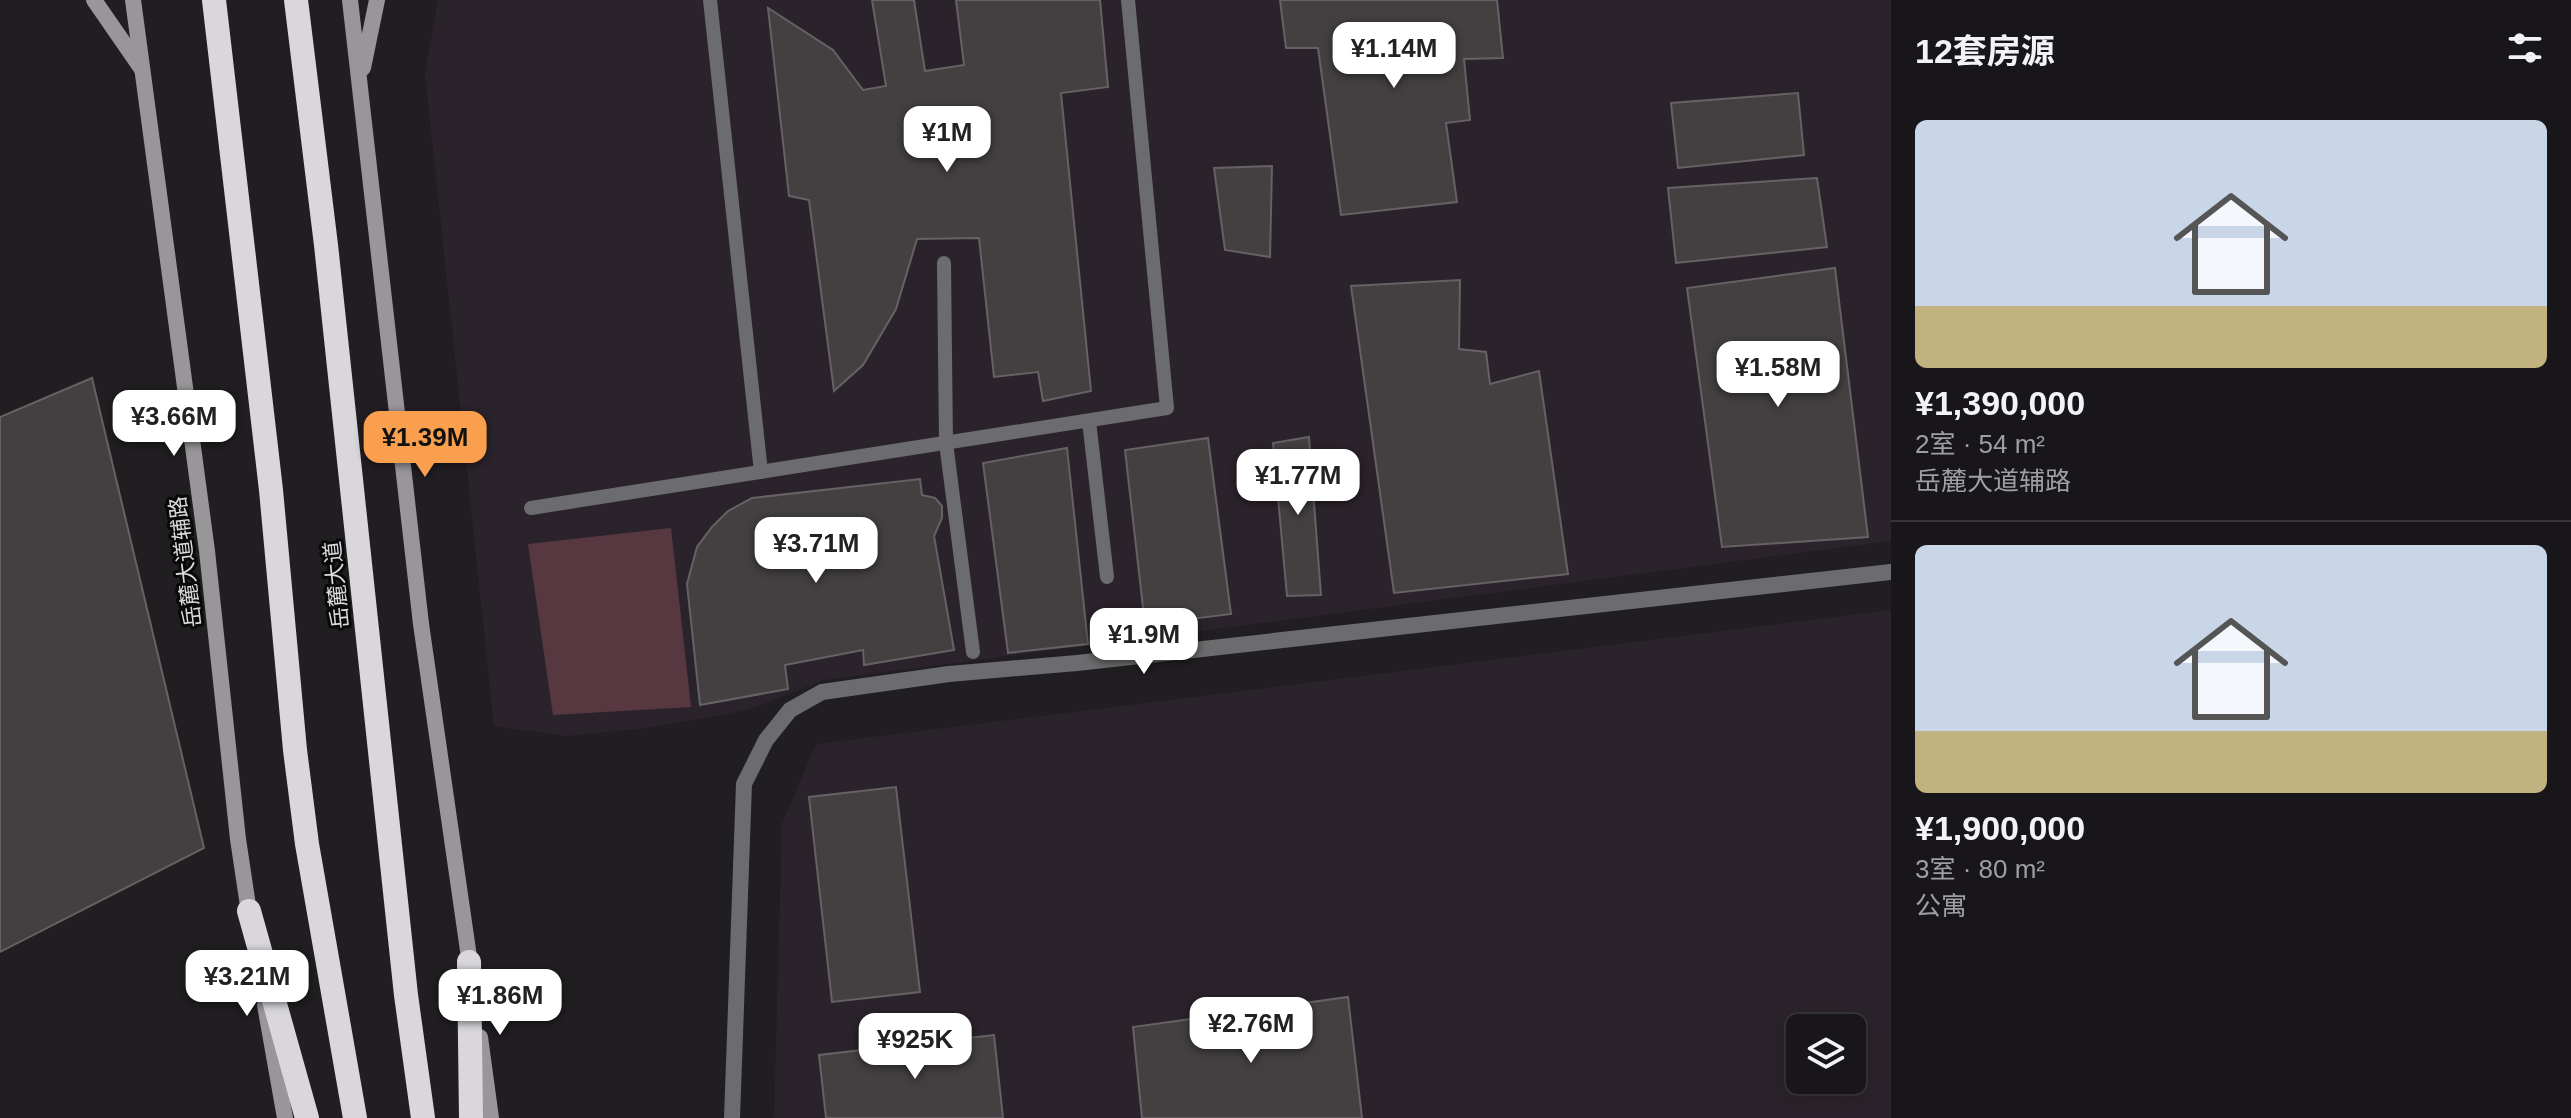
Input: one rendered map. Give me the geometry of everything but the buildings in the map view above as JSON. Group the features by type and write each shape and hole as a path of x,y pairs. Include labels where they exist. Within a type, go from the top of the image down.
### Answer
{"highway":[{"path":"214,0 271,490 295,750 307,844 355,1118"},
{"name":"岳麓大道","path":"296,0 328,261 404,980 423,1118"},
{"path":"249,911 307,1118"},
{"path":"469,962 471,1118"}],"main road":[{"path":"94,0 143,71"},
{"name":"岳麓大道辅路","path":"133,0 207,551 238,839 285,1118"},
{"path":"350,0 421,624 491,1118"},
{"path":"360,82 377,0"}],"street":[{"path":"732,1118 744,784 766,740 790,710 822,692 949,674 1064,664 1891,572"}],"lane":[{"path":"710,0 761,472"},
{"path":"531,508 1167,408 1128,0"},
{"path":"944,263 946,443 973,652"},
{"path":"1089,421 1107,577"}],"shaded area":[{"path":"438,0 1891,0 1891,541 824,680 748,710 647,728 567,736 494,726 425,73"},
{"path":"671,528 691,707 553,715 528,544"},
{"path":"1891,610 1891,1118 774,1118 782,824 816,744"}]}
